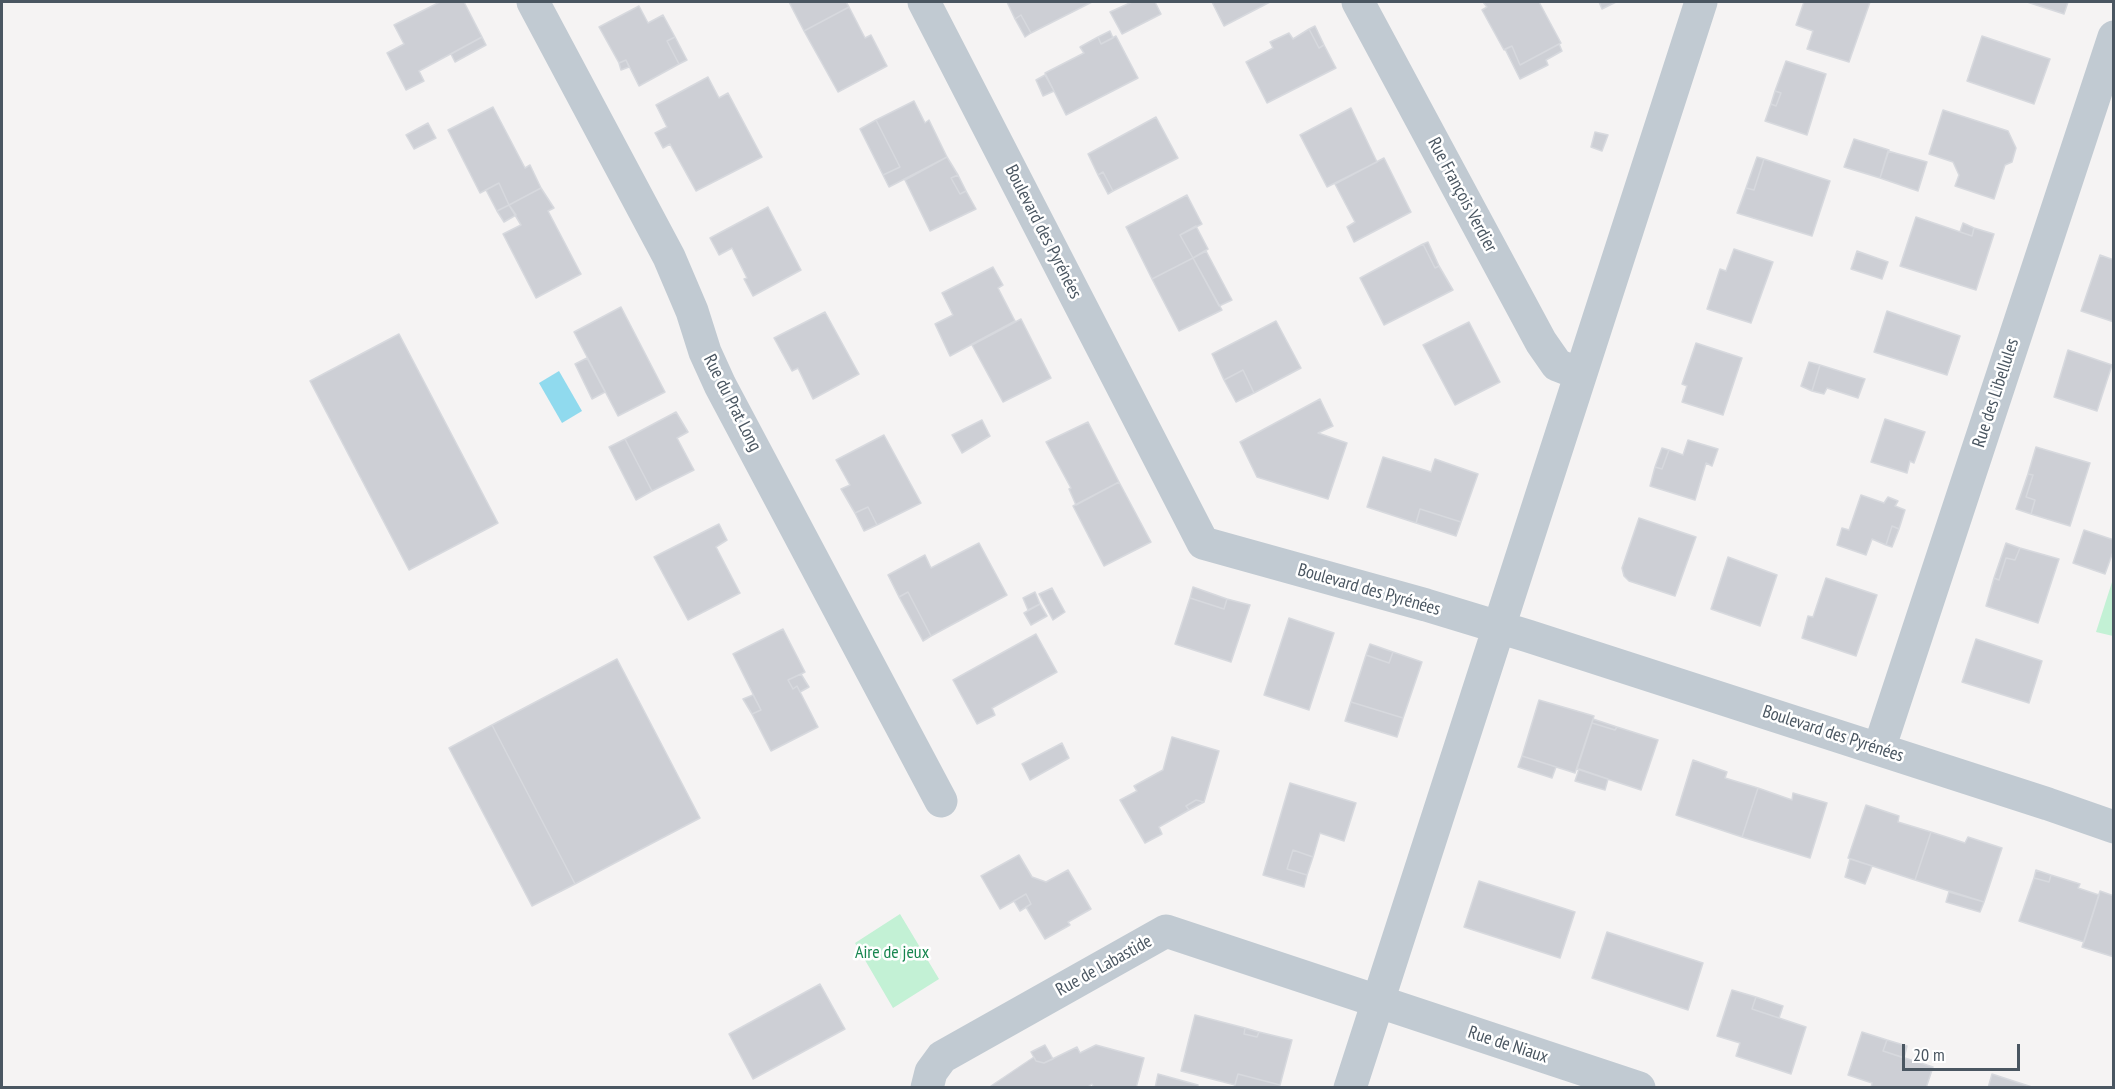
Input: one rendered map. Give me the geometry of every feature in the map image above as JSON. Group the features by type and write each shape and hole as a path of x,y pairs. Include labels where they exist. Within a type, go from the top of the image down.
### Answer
{"street":[{"name":"Rue du Prat Long","path":"533,2 669,257 720,385 940,801"},
{"name":"Boulevard des Pyrénées","path":"924,2 1203,543 1499,627 1880,749 2114,827"},
{"name":"Rue François Verdier","path":"1358,2 1541,342 1557,365 1580,374"},
{"path":"1350,1088 1701,2"},
{"name":"Rue des Libellules","path":"1880,749 2114,37"},
{"name":"Rue de Labastide","path":"927,1088 931,1072 942,1057 1166,932 1377,1002"},
{"name":"Rue de Niaux","path":"1377,1002 1639,1088"}],"green space":[{"path":"2113,579 2113,636 2096,632"},
{"name":"Aire de jeux","path":"900,914 939,979 893,1008 855,943"}],"water":[{"path":"559,371 582,411 562,423 539,383"}],"building":[{"path":"440,2 464,2 482,37 419,71 424,81 406,90 387,53 404,44 394,25"},
{"path":"789,2 846,2 849,7 804,31"},
{"path":"1007,2 1092,2 1031,33 1021,15 1015,19"},
{"path":"1132,2 1155,2 1161,14 1122,34 1110,12"},
{"path":"1212,2 1270,2 1224,26"},
{"path":"1483,2 1539,2 1561,43 1520,65 1512,46 1504,50 1482,10 1487,7"},
{"path":"1599,2 1616,2 1602,9"},
{"path":"1804,2 1870,2 1849,62 1807,49 1813,31 1796,25"},
{"path":"2027,2 2068,2 2064,14"},
{"path":"639,6 648,23 663,15 675,37 667,41 679,64 639,86 626,60 619,63 599,27"},
{"path":"849,7 865,38 871,35 887,66 838,92 804,31"},
{"path":"1021,15 1031,33 1025,37 1015,19"},
{"path":"1315,26 1324,45 1319,48 1309,29"},
{"path":"1309,29 1319,48 1324,45 1336,68 1267,103 1246,62 1273,48 1270,42 1289,33 1293,39"},
{"path":"1110,31 1113,38 1101,44 1098,37"},
{"path":"1116,36 1138,78 1066,115 1045,73 1084,53 1080,47 1098,37 1101,44"},
{"path":"1982,36 2050,59 2034,104 1967,81"},
{"path":"482,37 486,45 455,62 451,54"},
{"path":"675,37 687,60 679,64 667,41"},
{"path":"1559,44 1562,51 1546,60 1548,65 1520,79 1505,49 1512,46 1520,65"},
{"path":"626,60 629,67 621,70 619,63"},
{"path":"1786,61 1826,74 1807,135 1765,121 1771,104 1776,106 1781,93 1775,91"},
{"path":"1045,75 1054,91 1043,96 1036,80"},
{"path":"708,77 719,98 728,93 762,157 696,191 670,144 663,148 655,133 667,127 656,105"},
{"path":"1775,91 1781,93 1776,106 1771,104"},
{"path":"914,101 925,123 929,120 947,157 889,187 883,175 900,167 876,120"},
{"path":"493,107 525,168 530,165 541,188 509,205 499,183 480,193 448,130"},
{"path":"1351,108 1377,162 1327,187 1300,135"},
{"path":"1943,110 2008,131 2016,148 2012,162 2005,165 1994,199 1955,186 1959,175 1953,162 1929,154"},
{"path":"1156,117 1178,158 1113,191 1103,172 1098,175 1088,154"},
{"path":"876,120 900,167 883,175 860,129"},
{"path":"428,123 436,138 414,149 406,135"},
{"path":"1595,132 1608,135 1602,151 1591,147"},
{"path":"1854,139 1889,150 1880,178 1844,167"},
{"path":"1888,151 1927,162 1918,191 1880,178"},
{"path":"947,157 958,175 951,178 960,194 966,191 976,209 930,231 905,180"},
{"path":"1757,157 1764,159 1754,190 1746,188"},
{"path":"1384,158 1411,212 1354,242 1347,227 1355,222 1335,184"},
{"path":"1764,159 1830,181 1812,236 1737,213 1746,188 1754,190"},
{"path":"1103,172 1113,191 1108,194 1098,175"},
{"path":"958,175 966,191 960,194 951,178"},
{"path":"499,183 509,205 497,211 486,190"},
{"path":"541,188 554,208 548,211 581,274 536,298 503,234 521,225 509,205"},
{"path":"1187,195 1202,224 1180,235 1193,258 1152,279 1126,227"},
{"path":"509,205 516,215 504,222 497,211"},
{"path":"768,207 801,270 753,296 732,248 719,255 710,238"},
{"path":"1916,217 1972,236 1974,228 1994,234 1976,290 1900,266"},
{"path":"1963,223 1974,228 1972,236 1960,232"},
{"path":"1196,226 1208,249 1193,258 1180,235"},
{"path":"1428,242 1439,266 1435,268 1423,244"},
{"path":"1423,244 1435,268 1439,266 1453,290 1384,325 1360,278"},
{"path":"1734,249 1773,262 1751,323 1707,309 1720,269 1726,271"},
{"path":"1206,251 1232,300 1219,306 1193,258"},
{"path":"1857,251 1888,262 1882,279 1851,269"},
{"path":"2100,255 2114,260 2114,322 2081,311"},
{"path":"1193,258 1222,310 1179,331 1152,279"},
{"path":"993,267 1003,285 998,288 1015,321 950,356 935,324 953,315 942,293"},
{"path":"621,307 665,392 618,416 574,332"},
{"path":"1887,311 1960,336 1947,375 1874,352"},
{"path":"825,312 859,374 813,399 798,368 792,371 774,338"},
{"path":"1021,319 1051,378 1003,402 972,345"},
{"path":"1276,321 1301,368 1254,393 1243,370 1224,380 1212,354"},
{"path":"1469,322 1500,382 1455,405 1423,345"},
{"path":"399,334 498,523 409,570 310,381"},
{"path":"1696,343 1742,358 1723,415 1682,402 1687,386 1682,384"},
{"path":"2068,350 2112,365 2097,411 2054,397"},
{"path":"587,358 605,392 592,399 575,364"},
{"path":"1809,362 1820,365 1812,391 1801,386"},
{"path":"1820,365 1865,379 1858,398 1827,388 1824,394 1812,391"},
{"path":"1243,370 1254,393 1236,402 1224,380"},
{"path":"1320,399 1333,426 1318,433 1347,443 1328,499 1257,477 1240,442"},
{"path":"676,412 688,432 677,438 694,470 652,491 625,439"},
{"path":"1885,419 1925,432 1914,463 1910,461 1907,473 1871,462"},
{"path":"982,420 990,436 962,453 952,435"},
{"path":"1088,422 1119,482 1076,505 1069,489 1071,488 1046,442"},
{"path":"884,435 921,503 877,525 868,507 855,513 841,489 850,485 836,460"},
{"path":"625,439 652,491 636,500 609,447"},
{"path":"1688,440 1718,449 1712,466 1706,463 1695,500 1650,486 1655,467 1662,469 1669,450 1683,455"},
{"path":"2036,447 2090,463 2070,526 2031,514 2035,500 2026,497 2033,475 2028,474"},
{"path":"1662,448 1669,450 1662,469 1655,467"},
{"path":"1383,457 1431,472 1435,459 1478,474 1461,522 1420,509 1416,523 1367,507"},
{"path":"2028,474 2033,475 2026,497 2035,500 2031,514 2016,509"},
{"path":"1119,482 1151,542 1104,566 1073,506"},
{"path":"1861,495 1884,503 1888,497 1898,501 1895,506 1905,510 1899,529 1892,526 1886,545 1872,539 1866,555 1837,545 1842,528 1849,530"},
{"path":"868,507 877,525 864,531 855,513"},
{"path":"1420,509 1461,522 1456,536 1416,523"},
{"path":"1639,518 1696,537 1675,596 1629,581 1624,576 1622,568"},
{"path":"719,524 727,540 716,547 740,593 688,620 654,557"},
{"path":"1892,526 1899,529 1892,547 1886,545"},
{"path":"2084,530 2114,540 2114,549 2105,574 2073,563"},
{"path":"979,543 1007,595 931,636 908,592 899,597 888,575 925,555 931,568"},
{"path":"2006,543 2020,548 2015,560 2006,558 1999,580 1994,578"},
{"path":"2020,548 2059,559 2038,623 1986,606 1994,578 1999,580 2006,558 2015,560"},
{"path":"1728,557 1777,575 1760,626 1711,609"},
{"path":"1826,578 1877,595 1856,656 1802,638 1808,616 1813,617"},
{"path":"1193,587 1227,599 1224,609 1190,598"},
{"path":"1052,588 1065,612 1053,620 1039,594"},
{"path":"908,592 931,636 923,641 899,597"},
{"path":"1035,592 1040,604 1028,610 1023,598"},
{"path":"1190,598 1224,609 1227,599 1250,605 1231,662 1175,644"},
{"path":"1040,604 1047,616 1031,625 1024,613"},
{"path":"1289,618 1334,633 1309,710 1264,695"},
{"path":"783,629 805,672 788,680 793,689 797,686 818,727 771,751 752,714 761,710 733,654"},
{"path":"1036,634 1057,672 992,708 995,715 977,724 953,680"},
{"path":"1976,639 2042,661 2029,703 1962,682"},
{"path":"1370,644 1393,652 1389,663 1366,655"},
{"path":"1393,652 1422,662 1403,718 1351,702 1366,655 1389,663"},
{"path":"617,659 700,818 575,884 492,725"},
{"path":"801,674 809,687 800,692 797,686 793,689 788,680"},
{"path":"753,695 761,710 752,714 743,699"},
{"path":"1539,700 1594,716 1575,773 1522,756"},
{"path":"1351,702 1403,718 1397,737 1345,721"},
{"path":"1593,719 1617,727 1615,730 1592,723"},
{"path":"1592,723 1615,730 1617,727 1658,740 1641,790 1577,769"},
{"path":"492,725 575,884 532,906 449,748"},
{"path":"1172,737 1219,751 1204,802 1196,800 1186,806 1189,810 1159,827 1162,834 1145,843 1120,800 1137,791 1134,786 1163,770"},
{"path":"1062,743 1069,758 1030,780 1022,764"},
{"path":"1522,756 1556,767 1552,778 1518,767"},
{"path":"1693,760 1727,772 1725,778 1758,788 1742,837 1676,815"},
{"path":"1579,769 1608,779 1605,790 1575,781"},
{"path":"1290,783 1356,803 1344,841 1320,833 1313,857 1293,850 1287,869 1307,875 1304,887 1263,875"},
{"path":"1758,788 1792,800 1793,793 1827,803 1810,858 1742,837"},
{"path":"1196,800 1204,802 1189,810 1186,806"},
{"path":"1866,805 1899,816 1898,822 1931,832 1915,880 1848,858"},
{"path":"1931,832 1965,843 1968,837 2002,848 1984,902 1915,880"},
{"path":"1293,850 1313,857 1307,875 1287,869"},
{"path":"1019,855 1032,877 1046,882 1068,870 1091,909 1068,922 1070,925 1045,939 1026,907 1031,904 1026,894 1000,909 981,876"},
{"path":"1850,859 1872,866 1865,884 1845,877"},
{"path":"2036,870 2051,875 2049,882 2034,878"},
{"path":"2051,875 2080,884 2078,888 2099,895 2084,942 2019,921 2034,878 2049,882"},
{"path":"1479,881 1575,912 1560,958 1464,927"},
{"path":"2100,891 2114,896 2114,957 2082,947"},
{"path":"1949,892 1984,902 1980,912 1946,902"},
{"path":"1026,894 1031,904 1020,911 1014,901"},
{"path":"1607,932 1703,963 1688,1010 1592,978"},
{"path":"820,984 845,1029 753,1079 729,1034"},
{"path":"1732,990 1756,997 1752,1009 1806,1027 1791,1074 1736,1056 1740,1043 1717,1036"},
{"path":"1756,997 1783,1006 1779,1018 1752,1009"},
{"path":"1195,1015 1245,1028 1244,1034 1257,1037 1259,1032 1292,1040 1280,1085 1238,1074 1235,1085 1181,1071"},
{"path":"1245,1028 1259,1032 1257,1037 1244,1034"},
{"path":"1862,1032 1887,1040 1883,1051 1933,1067 1926,1088 1871,1088 1872,1083 1848,1075"},
{"path":"1887,1040 1907,1046 1904,1058 1883,1051"},
{"path":"1045,1045 1053,1059 1044,1063 1036,1061 1031,1052"},
{"path":"1096,1045 1144,1058 1136,1088 1094,1088 1092,1084 1086,1088 988,1088 1034,1057 1036,1061 1044,1063 1077,1047 1080,1053"},
{"path":"1158,1074 1198,1085 1197,1088 1155,1088"},
{"path":"1238,1074 1280,1085 1279,1088 1234,1088"},
{"path":"1992,1074 2035,1088 1988,1088"}]}
